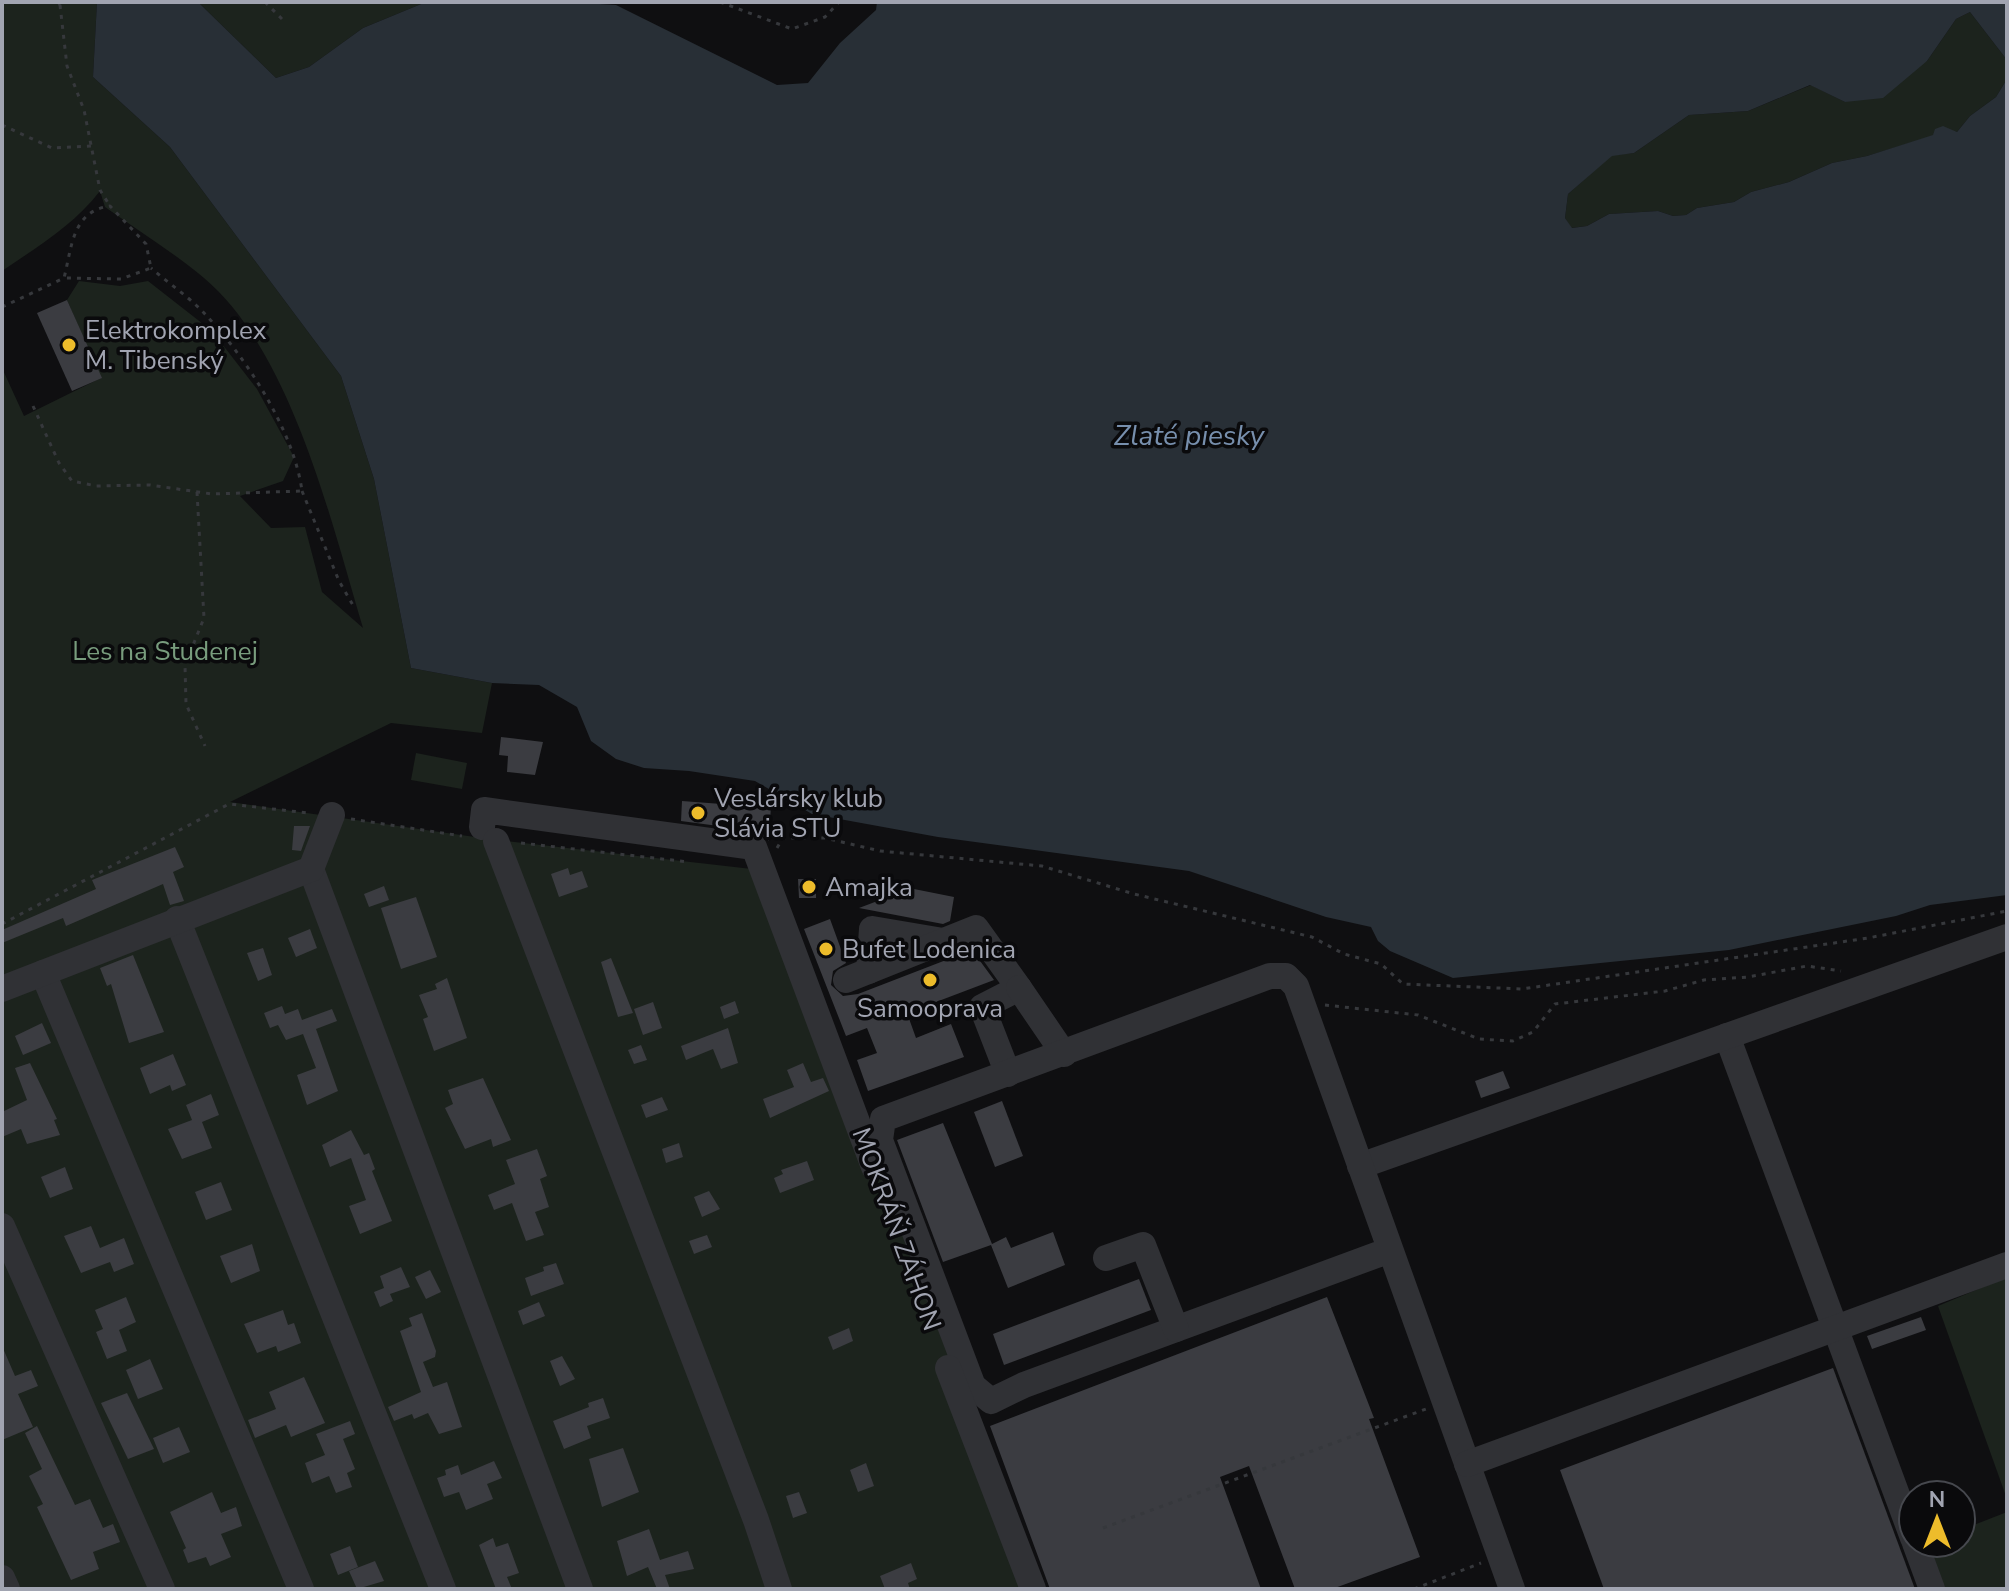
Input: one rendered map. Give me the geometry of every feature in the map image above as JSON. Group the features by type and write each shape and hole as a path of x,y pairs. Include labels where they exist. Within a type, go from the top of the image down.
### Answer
{"street":[{"path":"764,868 754,847 484,810 489,834 756,1520 779,1589"},
{"path":"332,815 311,869 580,1589"},
{"name":"MOKRÁŇ ZÁHON","path":"764,868 1033,1589"},
{"path":"2,989 311,869"},
{"path":"177,919 443,1589"},
{"path":"943,941 872,929 857,975 976,928 1064,1054"},
{"path":"1360,1166 2007,937"},
{"path":"43,973 301,1589"},
{"path":"1390,1250 1024,1385 991,1401 973,1386 880,1140 883,1119 1270,976 1286,976 1296,986 1512,1589"},
{"path":"1008,1074 982,1007 1019,988"},
{"path":"1727,1036 1897,1495"},
{"path":"2,1226 162,1589"},
{"path":"1106,1258 1143,1245 1176,1329"},
{"path":"1467,1464 2007,1265"},
{"path":"1921,1559 1932,1589"},
{"path":"2,1578 7,1589"}],"path":[{"path":"65,2 59,4 67,66 84,110 100,190 110,206 146,244 151,268 204,313 267,397 298,460 302,491 339,581 354,607"},
{"path":"265,2 283,20"},
{"path":"720,2 792,29 825,17 839,2"},
{"path":"2,125 52,148 91,146"},
{"path":"64,278 76,226 95,208 110,206"},
{"path":"2,307 64,278 121,279 151,268"},
{"path":"33,406 59,463 72,481 96,486 150,485 197,492 302,491"},
{"path":"197,492 204,618 185,665 186,704 205,746"},
{"path":"2,924 229,804"},
{"path":"764,868 783,838 825,838 880,851 1042,866 1134,894 1275,926 1381,964 1403,984 1522,989 1868,938 2007,911"},
{"path":"1301,1002 1418,1015 1479,1039 1513,1041 1533,1032 1555,1004 1665,991 1704,980 1748,977 1807,966 1833,968 1872,985"},
{"path":"1103,1528 1445,1402"},
{"path":"1414,1589 1500,1556"}],"green space":[{"name":"Les na Studenej","path":"2,2 97,2 93,77 170,147 341,376 374,479 411,668 492,683 482,733 391,723 230,802 496,840 752,869 783,903 1043,1589 2,1589 2,368 24,416 101,378 67,300 79,281 120,286 148,281 212,331 257,389 294,457 283,481 240,496 271,528 305,527 322,592 363,628 322,489 284,393 261,348 234,310 204,278 105,207 100,191 67,225 2,271"},
{"path":"198,2 426,2 363,28 309,67 276,78"},
{"path":"1970,12 2007,60 2007,79 1996,97 1970,116 1957,132 1949,131 1867,156 1832,163 1789,182 1751,192 1734,202 1697,208 1686,215 1673,216 1658,211 1609,214 1587,226 1571,228 1565,218 1568,194 1612,155 1634,153 1689,115 1748,111 1811,85 1845,102 1927,61 1956,19"},
{"path":"416,753 467,763 462,789 411,780"},
{"path":"2007,1277 2007,1499 1938,1306"},
{"path":"2007,1512 2007,1589 1940,1589 1933,1559 1977,1559 1977,1524"}],"water":[{"name":"Zlaté piesky","path":"97,2 198,2 276,78 309,67 363,28 426,2 616,5 777,85 808,83 840,43 876,10 877,2 2007,2 2007,60 1970,12 1956,19 1927,61 1883,98 1845,102 1810,85 1748,111 1689,115 1634,153 1612,156 1568,194 1565,218 1572,228 1587,226 1609,214 1658,211 1673,216 1686,215 1697,208 1734,202 1751,192 1789,182 1832,163 1867,156 1933,135 1935,129 1943,126 1957,132 1970,116 1996,97 2007,79 2007,895 1930,905 1896,916 1729,950 1453,978 1390,951 1378,941 1371,927 1326,917 1189,871 938,837 812,814 755,781 644,768 616,759 591,741 577,707 539,685 492,683 411,668 374,479 341,376 170,147 93,77"}],"building":[{"name":"Elektrokomplex M. Tibenský","path":"67,300 102,378 72,391 37,313"},
{"path":"501,737 543,742 535,775 507,772 508,756 499,755"},
{"path":"749,793 771,805 769,841 756,831 681,821 682,801 748,806"},
{"path":"294,826 310,826 301,851 292,850"},
{"path":"175,847 184,867 173,872 184,901 170,905 163,884 66,926 63,918 2,943 2,930 96,889 92,880"},
{"path":"568,868 570,875 582,871 588,887 559,897 551,874"},
{"path":"798,879 816,879 816,898 799,898"},
{"path":"874,881 954,897 950,921 943,924 859,908 888,897 871,897"},
{"path":"384,886 389,900 369,907 364,894"},
{"path":"416,897 437,957 401,969 381,908"},
{"path":"830,919 846,963 833,971 831,985 843,996 858,994 972,950 994,980 907,1013 916,1038 951,1024 964,1057 868,1091 857,1060 877,1053 867,1028 846,1036 804,929"},
{"path":"310,929 317,948 296,957 288,938"},
{"path":"263,948 272,975 258,981 247,953"},
{"path":"133,955 164,1032 129,1043 111,984 107,986 100,968"},
{"path":"611,958 633,1013 618,1017 601,962"},
{"path":"447,978 467,1038 434,1051 423,1019 428,1017 419,995 437,989 435,984"},
{"path":"735,1001 739,1013 724,1019 720,1007"},
{"path":"653,1002 662,1028 643,1035 634,1009"},
{"path":"282,1006 285,1014 298,1009 302,1020 332,1009 337,1021 316,1029 338,1091 307,1105 297,1075 316,1068 303,1034 286,1040 278,1025 270,1028 264,1013"},
{"path":"42,1023 51,1043 23,1055 15,1036"},
{"path":"728,1028 738,1063 721,1069 713,1049 686,1060 681,1046"},
{"path":"641,1045 647,1060 634,1064 628,1050"},
{"path":"173,1054 186,1085 172,1091 170,1085 150,1094 140,1068"},
{"path":"30,1063 57,1119 54,1120 60,1135 27,1144 21,1129 2,1137 2,1112 27,1100 15,1068"},
{"path":"803,1063 811,1082 823,1078 829,1091 770,1118 763,1099 794,1087 787,1070"},
{"path":"1503,1071 1510,1088 1481,1098 1475,1081"},
{"path":"483,1078 511,1140 493,1147 491,1139 465,1149 445,1108 453,1104 448,1090"},
{"path":"211,1094 219,1115 202,1122 212,1148 182,1159 168,1129 192,1120 186,1105"},
{"path":"662,1097 668,1110 646,1118 641,1105"},
{"path":"1002,1101 1023,1156 995,1167 974,1112"},
{"path":"943,1123 992,1244 1006,1237 1011,1248 1053,1232 1065,1265 1008,1288 991,1245 943,1262 897,1140"},
{"path":"351,1130 364,1155 369,1153 375,1169 372,1171 392,1221 360,1234 349,1206 366,1200 351,1158 330,1167 322,1145"},
{"path":"679,1143 683,1157 666,1163 662,1149"},
{"path":"537,1149 547,1176 540,1179 549,1207 535,1212 544,1235 526,1241 512,1203 494,1210 488,1195 515,1184 506,1160"},
{"path":"807,1161 814,1180 780,1193 774,1178 783,1174 781,1170"},
{"path":"65,1167 73,1189 50,1198 41,1177"},
{"path":"221,1182 232,1210 206,1220 195,1192"},
{"path":"709,1191 720,1209 702,1217 694,1197"},
{"path":"91,1226 100,1248 124,1238 134,1264 114,1272 110,1262 81,1273 64,1236"},
{"path":"707,1235 712,1247 694,1254 689,1241"},
{"path":"252,1244 260,1271 231,1283 220,1256"},
{"path":"556,1263 564,1284 531,1296 525,1278"},
{"path":"401,1267 410,1287 390,1294 393,1301 380,1307 374,1292 384,1288 380,1276"},
{"path":"430,1270 441,1292 426,1299 415,1277"},
{"path":"1139,1279 1151,1310 1004,1365 993,1334"},
{"path":"126,1297 136,1322 119,1330 127,1351 107,1359 96,1332 103,1329 95,1310"},
{"path":"1327,1297 1374,1418 1369,1419 1420,1557 1332,1589 1295,1589 1249,1466 1220,1477 1261,1589 1050,1589 990,1426"},
{"path":"539,1302 545,1316 523,1325 518,1311"},
{"path":"283,1310 288,1325 294,1323 301,1343 278,1352 276,1346 257,1353 244,1324"},
{"path":"422,1313 436,1351 435,1357 423,1362 433,1387 447,1382 462,1427 439,1434 428,1413 414,1419 412,1414 394,1421 388,1407 421,1392 400,1331 412,1326 409,1318"},
{"path":"1921,1317 1926,1330 1872,1349 1867,1336"},
{"path":"849,1328 853,1341 833,1350 828,1337"},
{"path":"2,1346 15,1376 31,1370 38,1386 18,1394 33,1427 2,1440"},
{"path":"562,1356 575,1379 560,1386 550,1361"},
{"path":"150,1359 163,1389 138,1399 126,1370"},
{"path":"1833,1368 1897,1540 1897,1559 1904,1559 1915,1589 1604,1589 1560,1470"},
{"path":"304,1377 325,1423 291,1437 286,1425 255,1438 248,1420 276,1409 269,1392"},
{"path":"127,1393 154,1449 128,1459 101,1403"},
{"path":"603,1398 610,1418 587,1426 591,1438 564,1449 553,1421"},
{"path":"350,1421 355,1434 343,1439 355,1469 347,1473 352,1487 336,1493 329,1476 312,1483 305,1463 325,1455 316,1434"},
{"path":"37,1426 75,1505 90,1499 103,1528 113,1524 120,1542 93,1552 99,1569 71,1580 37,1507 43,1504 29,1476 42,1469 25,1433"},
{"path":"179,1427 190,1452 163,1463 153,1438"},
{"path":"623,1448 639,1492 602,1507 589,1459"},
{"path":"494,1461 502,1478 487,1484 493,1499 466,1510 459,1492 444,1497 437,1478 446,1475 445,1470 458,1465 461,1475"},
{"path":"866,1463 874,1486 858,1492 850,1470"},
{"path":"212,1492 221,1513 236,1507 242,1526 221,1534 231,1557 210,1566 206,1557 188,1563 183,1550 186,1548 170,1512"},
{"path":"799,1492 807,1513 793,1518 786,1496"},
{"path":"649,1529 660,1560 688,1551 694,1569 665,1575 670,1589 657,1589 648,1567 627,1576 617,1541"},
{"path":"493,1538 496,1547 508,1543 519,1573 507,1577 512,1589 496,1589 479,1545"},
{"path":"350,1546 358,1567 338,1575 330,1554"},
{"path":"375,1561 384,1581 357,1589 349,1571"},
{"path":"911,1563 917,1579 908,1583 910,1589 885,1589 880,1576"}],"place":[{"name":"Elektrokomplex M. Tibenský","path":"69,345"},
{"name":"Veslársky klub Slávia STU","path":"698,813"},
{"name":"Amajka","path":"809,887"},
{"name":"Bufet Lodenica","path":"826,949"},
{"name":"Samooprava","path":"930,980"}]}
